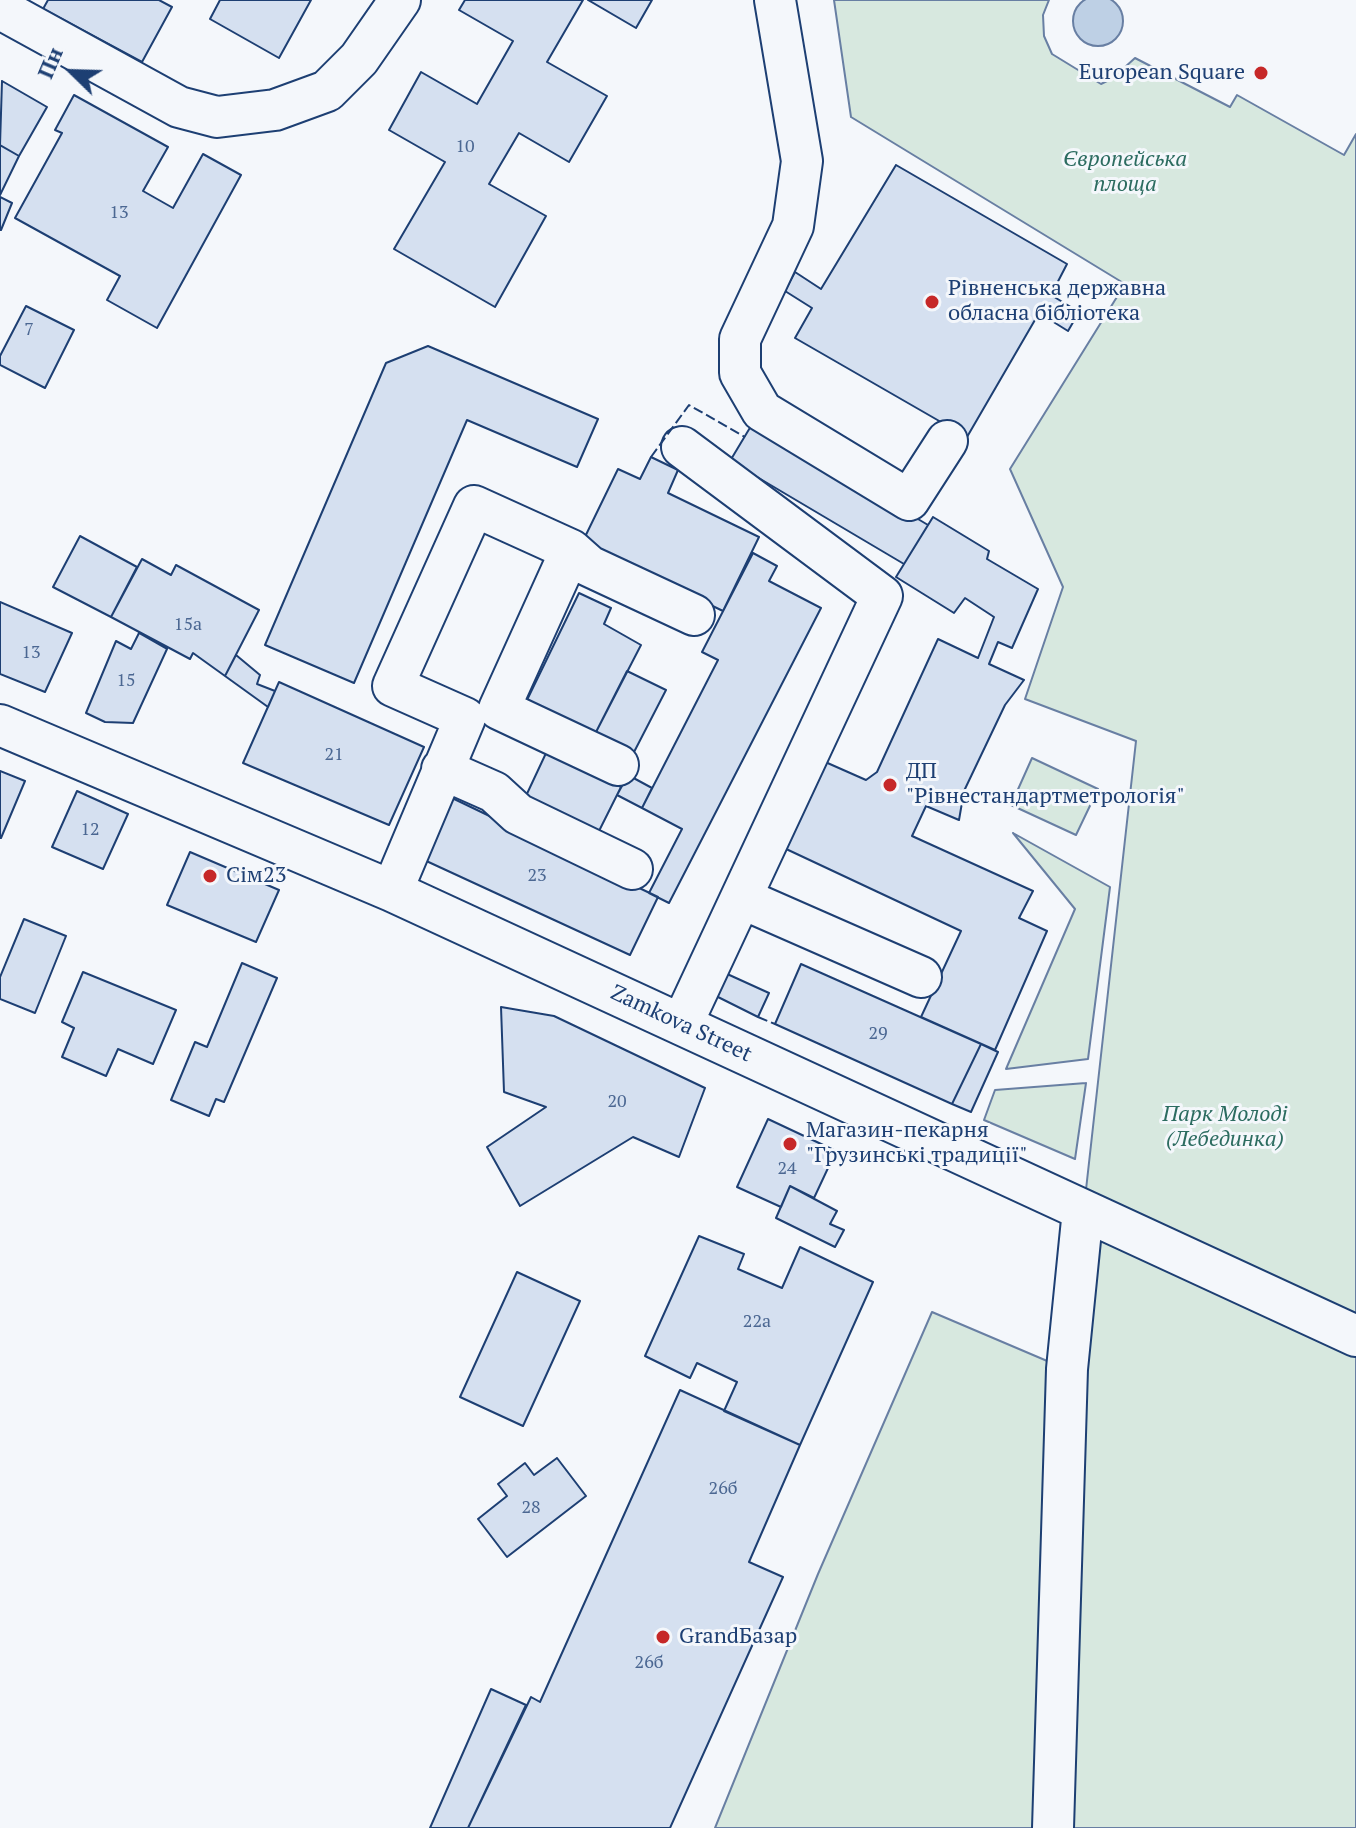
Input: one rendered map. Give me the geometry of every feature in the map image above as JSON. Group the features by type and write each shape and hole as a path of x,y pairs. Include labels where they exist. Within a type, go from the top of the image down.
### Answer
{"street":[{"path":"8,13 179,107 217,117 232,117 275,110 327,91 359,59 400,0"},
{"path":"775,0 802,161 793,226 740,339 740,373 762,411 909,500 947,441"},
{"path":"682,447 882,596 682,1024"},
{"path":"618,765 482,714 393,686 474,506 571,550 589,566 694,615"},
{"path":"392,891 442,769 482,714 571,550"},
{"name":"Zamkova Street","path":"0,725 392,891 1356,1336"},
{"path":"442,769 494,792 518,814 632,869"},
{"path":"741,898 921,977"},
{"path":"1053,1828 1067,1369 1083,1210"}],"green space":[{"path":"834,0 1049,0 1043,15 1044,36 1052,54 1101,84 1113,78 1135,58 1230,107 1237,95 1344,155 1356,134 1356,1828 715,1828 818,1574 932,1312 1066,1369 1136,741 1025,699 1063,587 1010,469 1125,284 851,117"},
{"path":"1032,758 1098,789 1076,835 1011,805"},
{"path":"1013,833 1110,887 1088,1059 1006,1069 1075,909"},
{"path":"1086,1083 1075,1159 984,1120 995,1090"}],"water":[{"path":"1098,-4 1115,4 1123,21 1115,38 1098,46 1081,38 1073,21 1081,4"}],"building":[{"path":"48,0 159,0 172,7 142,62 43,9"},
{"path":"220,0 311,0 279,58 210,19"},
{"path":"465,0 583,0 547,62 607,96 569,162 519,133 489,184 546,216 495,307 394,249 445,162 389,130 421,72 477,104 513,41 459,10"},
{"path":"588,0 652,0 636,28"},
{"path":"2,81 47,107 19,156 0,145"},
{"path":"74,95 168,147 143,191 173,208 203,154 241,175 157,328 107,300 120,276 15,218 62,133 55,130"},
{"path":"0,145 19,156 0,195"},
{"name":"Рівненська державна обласна бібліотека","path":"896,165 1067,264 1051,295 1079,312 1068,331 1039,313 967,437 795,338 812,308 785,291 795,272 821,289"},
{"path":"0,197 12,203 1,230 0,230"},
{"path":"26,306 74,330 45,388 0,365 0,356"},
{"path":"428,346 598,419 577,467 467,420 354,683 265,645 386,363"},
{"path":"754,421 928,525 904,564 730,461"},
{"path":"651,457 678,470 668,493 759,537 723,611 582,543 618,469 640,479"},
{"name":"ДП \"Рівнестандартметрологія\"","path":"933,517 989,551 987,559 1038,589 1012,648 998,642 989,664 1024,680 1005,705 964,791 959,820 926,806 912,836 1033,891 1019,918 1047,931 995,1050 921,1017 961,931 784,848 823,761 866,780 877,772 938,639 978,658 994,617 965,598 954,613 896,577"},
{"path":"80,536 137,567 111,617 53,587"},
{"path":"753,553 777,566 769,581 821,608 669,903 649,893 682,829 642,808 718,660 702,652"},
{"path":"142,559 171,575 176,565 259,610 225,676 193,653 190,659 111,617"},
{"path":"579,593 611,608 604,624 641,645 595,734 527,700"},
{"path":"0,602 72,633 45,692 0,674"},
{"path":"139,633 167,649 133,723 105,722 86,713 116,641 131,649"},
{"path":"236,655 260,675 257,684 275,691 268,707 225,676"},
{"path":"627,671 666,690 633,754 595,734"},
{"path":"279,682 424,747 389,825 243,763"},
{"path":"547,751 621,787 598,833 525,798"},
{"path":"0,771 25,781 1,838 0,838"},
{"path":"628,775 652,788 642,808 617,795"},
{"path":"77,791 128,814 103,869 52,847"},
{"path":"450,797 658,897 630,955 422,859"},
{"path":"190,852 279,890 256,942 167,905"},
{"path":"24,919 66,936 35,1013 0,999 0,977"},
{"path":"242,963 277,978 224,1102 216,1099 209,1116 171,1100 195,1042 207,1047"},
{"path":"801,964 981,1044 952,1104 775,1024"},
{"path":"83,972 176,1010 153,1064 118,1049 106,1076 62,1057 74,1028 62,1022"},
{"path":"725,973 769,993 758,1017 714,995"},
{"path":"501,1007 554,1016 705,1088 679,1157 633,1137 520,1206 487,1147 546,1107 504,1092"},
{"path":"981,1044 998,1052 971,1112 952,1104"},
{"path":"768,1119 836,1151 814,1198 790,1186 781,1207 737,1187"},
{"path":"790,1186 837,1211 830,1224 844,1230 835,1247 776,1218"},
{"path":"699,1236 744,1254 738,1269 782,1288 800,1247 873,1282 800,1445 724,1411 737,1382 697,1363 690,1378 645,1356"},
{"path":"517,1272 580,1301 523,1426 460,1397"},
{"name":"GrandБазар","path":"680,1390 800,1445 749,1562 783,1577 670,1828 468,1828 531,1697 540,1702"},
{"path":"557,1458 586,1496 507,1557 478,1519 507,1496 498,1484 525,1463 534,1475"},
{"path":"491,1689 526,1705 468,1828 430,1828"}],"fence":[{"path":"651,457 689,405 745,437"},
{"path":"758,1017 775,1024"}],"place":[{"name":"European Square","path":"1261,73"},
{"name":"Рівненська державна обласна бібліотека","path":"932,302"},
{"name":"ДП \"Рівнестандартметрологія\"","path":"890,785"},
{"name":"Сім23","path":"210,876"},
{"name":"Магазин-пекарня \"Грузинські традиції\"","path":"790,1144"},
{"name":"GrandБазар","path":"663,1637"}],"park label":[{"name":"Європейська площа","path":"1125,172"},
{"name":"Парк Молоді (Лебединка)","path":"1225,1128"}]}
